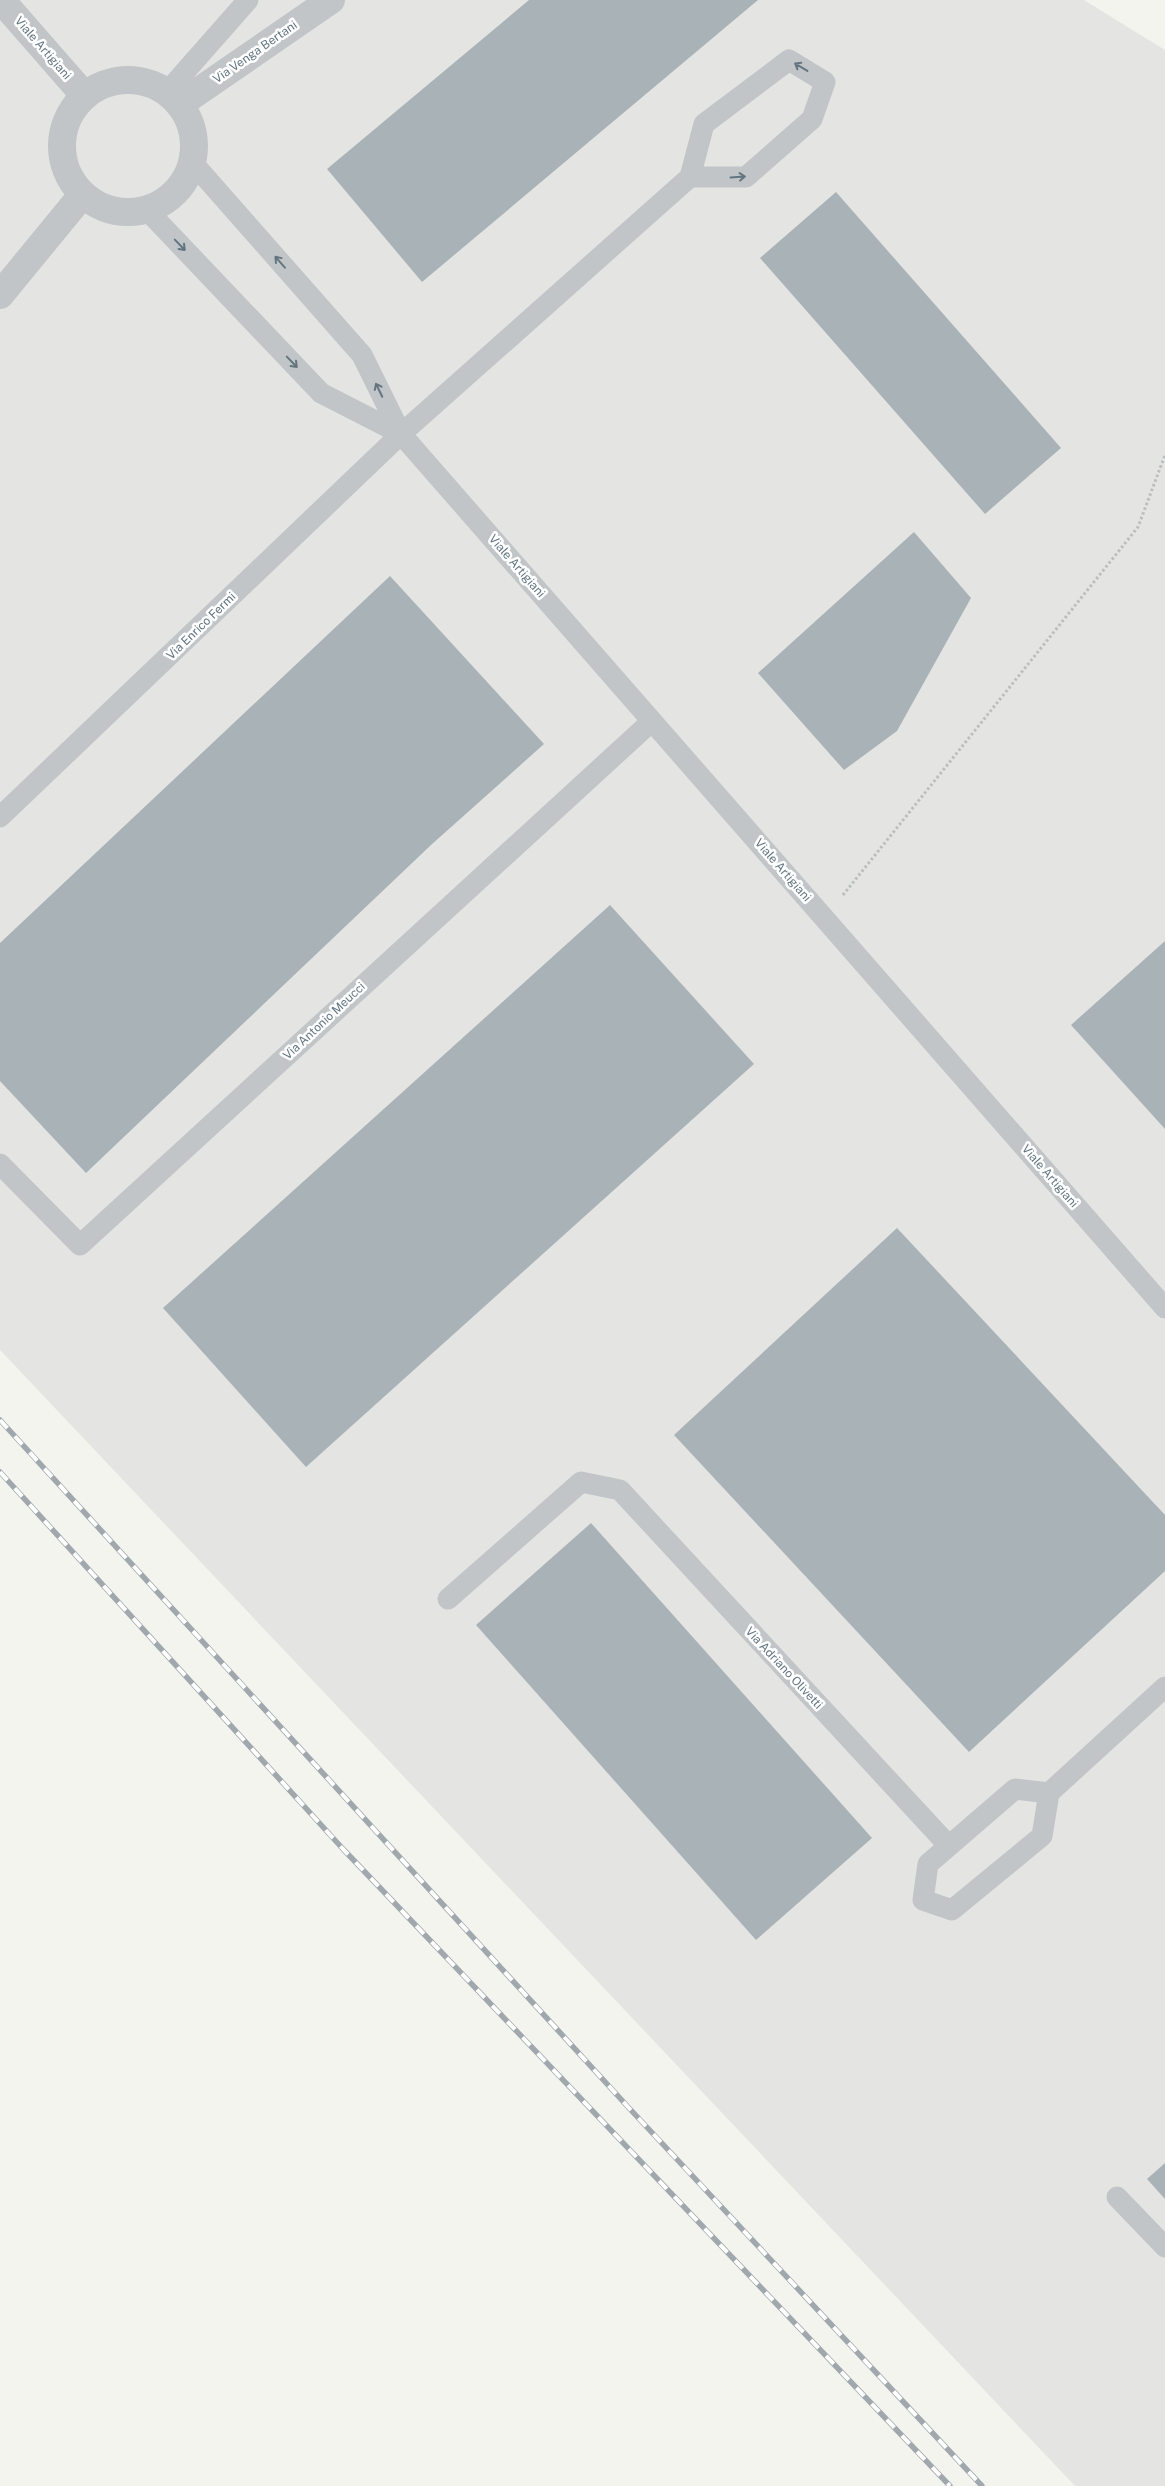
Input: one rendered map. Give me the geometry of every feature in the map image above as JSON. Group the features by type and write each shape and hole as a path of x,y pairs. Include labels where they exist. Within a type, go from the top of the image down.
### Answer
{"street":[{"name":"Viale Artigiani","path":"1,0 85,96"},
{"name":"Via Venga Bertani","path":"173,98 331,0"},
{"path":"125,80 147,82 173,98 190,122 194,142 192,162 186,177 176,191 162,202 146,209 124,212 102,206 83,194 71,179 64,162 62,144 65,126 73,109 85,96 104,84 125,80"},
{"path":"0,295 83,194"}],"lane":[{"path":"173,98 248,0"},
{"path":"789,60 825,82 812,120 746,177 690,177 704,124 789,60"},
{"path":"192,162 362,355 401,434"},
{"name":"Via Enrico Fermi","path":"0,817 401,434 690,177"},
{"path":"146,209 321,393 401,434"},
{"name":"Viale Artigiani","path":"401,434 1165,1308"},
{"name":"Via Antonio Meucci","path":"0,1164 80,1245 652,721"},
{"name":"Via Adriano Olivetti","path":"448,1599 582,1482 620,1490 949,1846"},
{"path":"1049,1793 1015,1789 928,1864 923,1900 952,1910 1042,1836 1049,1793 1165,1687"},
{"path":"1116,2197 1165,2247"}],"path":[{"path":"825,918 1138,527 1165,455"}],"shaded area":[{"path":"0,0 1084,0 1165,50 1165,2486 1075,2486 0,1350"}],"building":[{"path":"529,0 758,0 422,282 327,169"},
{"path":"836,192 1061,448 985,514 760,258"},
{"path":"914,532 971,598 897,731 844,770 758,673"},
{"path":"390,576 544,744 431,845 86,1173 0,1081 0,943"},
{"path":"610,905 754,1064 306,1467 163,1308"},
{"path":"1165,941 1165,1129 1071,1025"},
{"path":"897,1228 1165,1515 1165,1571 969,1752 674,1435"},
{"path":"591,1523 872,1838 756,1940 476,1625"},
{"path":"1165,2163 1165,2199 1147,2179"}],"railway":[{"path":"0,1420 629,2108 982,2486"},
{"path":"0,1472 343,1849 950,2486"}]}
